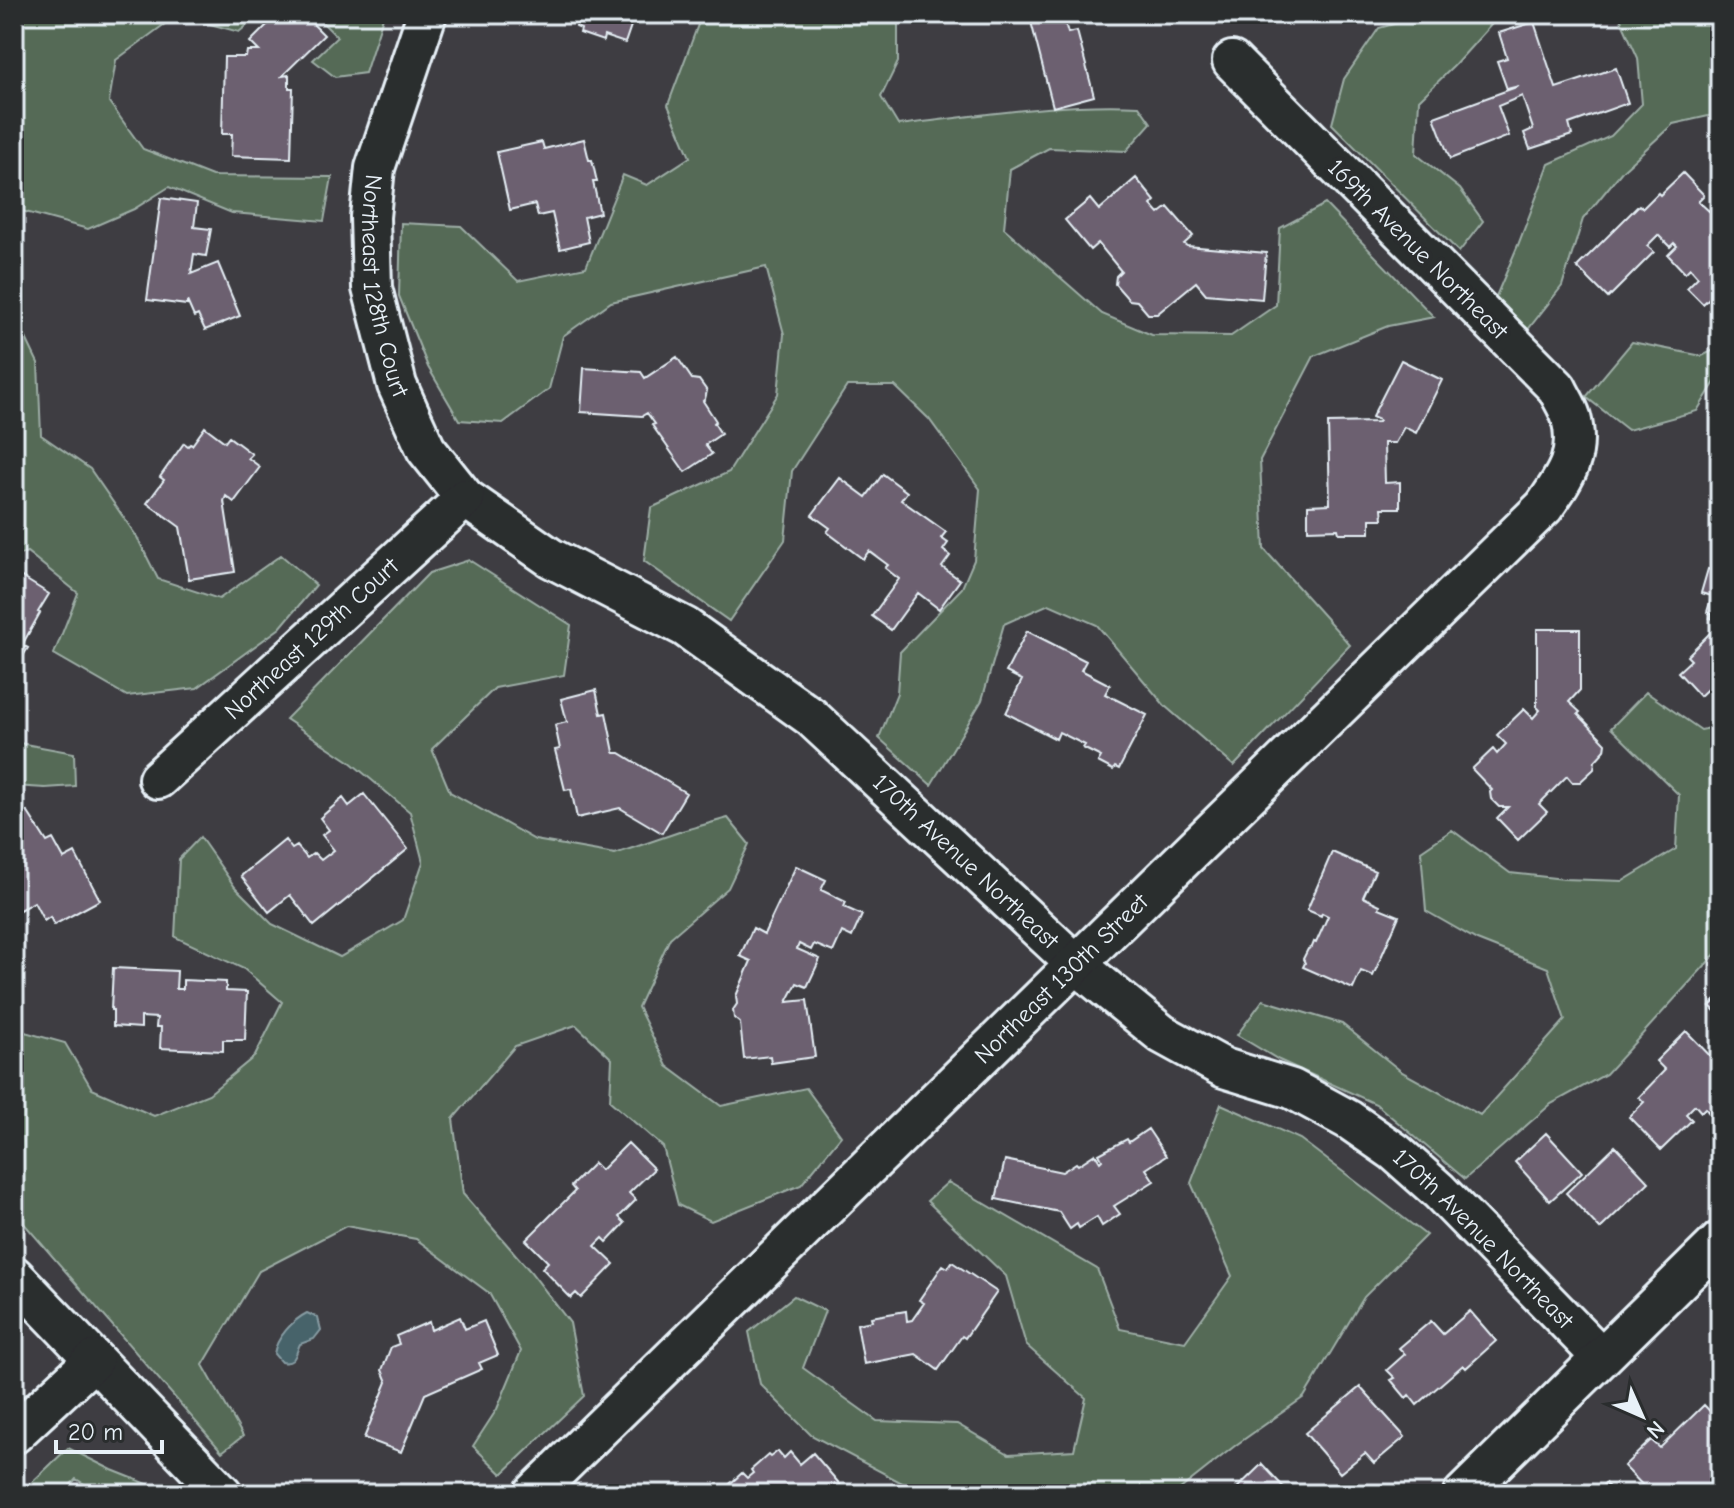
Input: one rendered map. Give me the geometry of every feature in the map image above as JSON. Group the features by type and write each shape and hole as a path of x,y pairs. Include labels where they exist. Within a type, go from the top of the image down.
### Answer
{"street":[{"name":"Northeast 128th Court","path":"427,14 375,168 370,217 372,288 397,385 426,449 465,498"},
{"name":"169th Avenue Northeast","path":"1232,61 1557,388 1571,416 1575,452"},
{"name":"Northeast 130th Street","path":"533,1494 1544,507 1562,481 1575,452"},
{"name":"Northeast 129th Court","path":"158,779 465,498"},
{"name":"170th Avenue Northeast","path":"465,498 551,558 685,627 811,717 1076,964 1162,1034 1224,1068 1292,1089 1349,1120 1395,1152 1439,1191 1601,1357"},
{"path":"1463,1494 1720,1241"},
{"path":"14,1276 223,1494"},
{"path":"14,1434 94,1360"}],"green space":[{"path":"14,14 261,14 239,32 177,15 116,60 109,102 143,149 212,176 332,177 324,221 232,213 169,187 134,209 88,229 22,211 14,265"},
{"path":"314,14 384,14 365,73 335,77 313,60 337,37"},
{"path":"702,14 898,14 898,62 881,97 898,125 1048,108 1139,106 1151,123 1126,151 1049,148 1010,169 1004,228 1102,314 1152,335 1231,336 1276,305 1280,228 1325,204 1434,317 1388,326 1314,356 1260,460 1264,549 1350,645 1234,766 1165,706 1097,625 1049,604 1004,624 982,700 931,785 879,738 897,693 900,652 962,588 974,560 980,489 929,419 895,386 847,386 792,471 785,540 729,621 644,561 651,508 729,472 778,394 784,334 766,267 611,302 563,336 549,389 503,423 459,420 428,367 399,296 401,223 461,226 518,281 586,267 623,175 647,185 690,157 668,105"},
{"path":"1430,14 1510,14 1499,16 1419,100 1416,154 1460,189 1483,221 1459,252 1332,124 1344,79 1379,28"},
{"path":"1594,14 1720,14 1720,116 1673,124 1623,170 1583,219 1562,286 1526,332 1494,301 1549,164 1611,136 1642,104 1638,58 1620,18"},
{"path":"14,313 38,363 41,435 90,469 137,537 158,579 219,599 281,555 316,585 280,628 197,688 127,696 54,654 78,593 27,552 14,557"},
{"path":"1632,342 1702,356 1720,347 1720,374 1697,411 1628,430 1586,397"},
{"path":"469,560 571,625 564,675 495,688 432,749 450,792 535,840 615,854 728,818 749,844 728,888 670,938 638,1007 667,1066 721,1106 806,1088 841,1136 801,1185 711,1221 678,1205 663,1147 610,1101 612,1059 576,1025 515,1046 453,1119 463,1194 530,1271 570,1323 584,1396 502,1474 473,1446 497,1409 521,1351 489,1293 416,1239 346,1226 259,1271 203,1365 243,1436 222,1452 14,1212 14,1029 65,1043 92,1089 154,1116 209,1094 255,1056 282,1002 244,969 175,937 179,859 200,837 235,887 272,924 340,957 403,920 423,862 410,812 349,761 286,719 429,573"},
{"path":"1646,692 1701,730 1720,726 1720,949 1606,1074 1551,1104 1465,1179 1376,1104 1279,1060 1237,1035 1263,1000 1342,1024 1402,1072 1480,1115 1565,1020 1548,968 1477,940 1426,911 1421,851 1452,830 1510,873 1623,881 1676,849 1679,795 1611,728"},
{"path":"14,742 74,753 75,786 14,786"},
{"path":"1221,1104 1300,1139 1426,1235 1364,1297 1304,1397 1174,1494 923,1494 811,1435 760,1384 749,1332 794,1296 825,1311 803,1368 877,1421 957,1424 1009,1454 1074,1450 1086,1398 1026,1345 1006,1276 927,1201 948,1182 1097,1269 1120,1329 1185,1342 1232,1276 1191,1183"},
{"path":"68,1448 157,1488 156,1494 101,1494 76,1479 62,1494 35,1494 27,1487"}],"water":[{"path":"307,1313 318,1318 321,1330 314,1339 300,1344 290,1362 281,1362 274,1354 278,1342 296,1320"}],"building":[{"path":"278,14 303,14 324,35 282,76 289,75 289,88 293,88 291,158 231,156 232,134 222,134 224,57 246,57 247,51 259,51 250,42"},
{"path":"580,14 635,14 625,43 604,36 603,41 580,33 581,29 576,27"},
{"path":"1029,14 1074,14 1068,24 1065,23 1068,33 1077,31 1094,96 1053,107"},
{"path":"1534,22 1556,88 1616,68 1628,103 1569,124 1572,135 1530,149 1524,133 1533,129 1522,96 1498,106 1509,136 1450,159 1434,117 1519,86 1507,89 1497,61 1507,58 1499,33"},
{"path":"584,139 597,182 593,182 600,213 584,217 589,242 560,249 552,213 538,216 535,204 510,210 497,152 542,142 544,149"},
{"path":"1683,173 1704,195 1698,201 1709,211 1714,206 1720,212 1720,288 1703,304 1687,288 1698,277 1690,268 1685,273 1668,255 1677,246 1674,243 1670,247 1658,235 1647,246 1654,252 1608,298 1577,267 1639,205 1643,208"},
{"path":"1136,178 1155,201 1151,205 1159,214 1168,207 1193,236 1184,244 1187,246 1266,253 1262,299 1206,294 1196,282 1157,314 1148,314 1137,301 1129,300 1115,284 1116,276 1121,271 1098,243 1090,250 1065,220 1090,199 1099,210"},
{"path":"161,198 197,203 194,227 211,229 206,256 194,254 191,274 218,263 240,316 205,330 198,315 194,317 187,301 187,305 147,300"},
{"path":"677,357 692,379 699,380 707,391 703,401 721,434 705,445 712,454 685,472 647,413 642,416 581,412 584,368 641,372 645,378"},
{"path":"1401,360 1442,380 1416,433 1404,427 1395,443 1384,443 1385,483 1400,482 1400,508 1382,508 1383,519 1370,519 1370,533 1339,533 1338,529 1308,530 1308,505 1330,504 1328,423 1378,422 1372,417"},
{"path":"205,427 225,442 229,437 252,454 248,458 260,467 234,502 226,496 224,501 235,572 189,579 180,527 147,503 164,480 160,477 184,443 192,445"},
{"path":"883,474 907,492 901,500 946,532 941,538 948,543 943,550 950,556 942,567 960,580 939,609 918,593 891,630 872,616 899,579 885,568 888,565 869,551 863,559 827,532 830,528 812,515 840,478 866,497"},
{"path":"1708,569 1720,572 1720,621 1710,618 1712,614 1707,612 1712,596 1701,593"},
{"path":"17,574 49,594 22,645 28,648 14,670 14,578"},
{"path":"1720,623 1720,681 1718,679 1700,696 1678,672 1691,660 1687,656"},
{"path":"1537,629 1580,629 1580,690 1569,702 1606,743 1605,750 1595,761 1594,769 1580,782 1572,782 1567,776 1539,804 1547,812 1518,840 1497,818 1508,807 1499,807 1491,799 1492,790 1472,769 1493,749 1497,754 1506,744 1497,735 1524,709 1533,718 1540,710 1537,707"},
{"path":"1027,631 1086,661 1081,670 1110,685 1105,694 1147,715 1119,769 1115,767 1113,770 1098,762 1101,757 1059,732 1056,739 1006,713 1022,680 1006,672"},
{"path":"596,690 601,714 606,713 614,752 686,793 662,833 620,808 577,818 571,789 565,790 555,750 560,749 555,725 567,722 561,699"},
{"path":"364,794 408,849 314,926 290,895 269,912 241,876 285,840 292,849 297,846 307,858 314,853 321,860 334,850 322,835 329,830 320,818 343,798 349,806"},
{"path":"27,811 47,842 53,839 64,859 75,853 100,900 54,925 50,917 44,921 34,902 14,913 14,818"},
{"path":"1332,852 1375,871 1363,897 1399,916 1373,976 1361,971 1353,989 1303,967 1303,959 1308,949 1316,943 1328,916 1307,910"},
{"path":"796,866 826,880 821,890 846,902 844,907 862,915 852,937 842,932 833,952 814,944 811,950 799,944 797,949 820,959 807,987 797,983 787,1002 807,1000 815,1057 771,1063 770,1056 744,1059 740,1023 734,1018 733,1010 751,961 740,956 753,928 764,934"},
{"path":"113,968 177,971 176,989 183,989 183,980 226,982 226,991 247,992 245,1040 223,1040 223,1051 160,1048 161,1027 156,1027 157,1018 141,1017 141,1028 113,1026"},
{"path":"1720,996 1720,1016 1710,1006"},
{"path":"1686,1031 1720,1066 1720,1100 1708,1112 1705,1108 1701,1112 1695,1105 1686,1114 1692,1120 1661,1150 1629,1117 1644,1102 1639,1097 1665,1070 1656,1061"},
{"path":"1148,1129 1166,1156 1146,1169 1154,1181 1114,1206 1120,1214 1102,1226 1097,1217 1079,1228 1077,1224 1070,1229 1059,1212 996,1199 1005,1160 1062,1172 1095,1154 1100,1162 1099,1154 1127,1139 1129,1142"},
{"path":"1546,1133 1582,1172 1550,1201 1515,1162"},
{"path":"628,1143 654,1169 629,1193 636,1200 619,1217 625,1223 607,1242 603,1238 595,1246 614,1264 581,1298 576,1293 571,1298 542,1268 548,1262 526,1240 575,1191 571,1186 594,1163 601,1170"},
{"path":"1615,1146 1649,1182 1600,1229 1566,1193"},
{"path":"952,1262 997,1292 938,1370 916,1354 864,1364 857,1324 872,1321 871,1317 906,1311 907,1321 912,1320 924,1303 919,1300 943,1265 948,1268"},
{"path":"1470,1311 1496,1341 1417,1405 1409,1395 1406,1398 1387,1370 1405,1354 1399,1348 1431,1321 1443,1334"},
{"path":"460,1317 465,1329 484,1321 498,1355 479,1363 482,1369 425,1394 401,1452 364,1438 387,1382 382,1370 391,1347 399,1344 396,1336 429,1322 431,1330"},
{"path":"1360,1387 1405,1437 1374,1463 1365,1453 1340,1473 1305,1433"},
{"path":"1704,1405 1720,1422 1720,1477 1702,1494 1675,1494 1667,1486 1658,1494 1651,1494 1624,1466 1651,1440 1660,1448"},
{"path":"778,1451 784,1458 790,1452 800,1464 813,1453 843,1488 836,1494 719,1494 742,1473 747,1478 753,1473 751,1470 768,1455 770,1457"},
{"path":"1262,1464 1290,1494 1231,1494"},
{"path":"1605,1483 1615,1494 1594,1494"}]}
